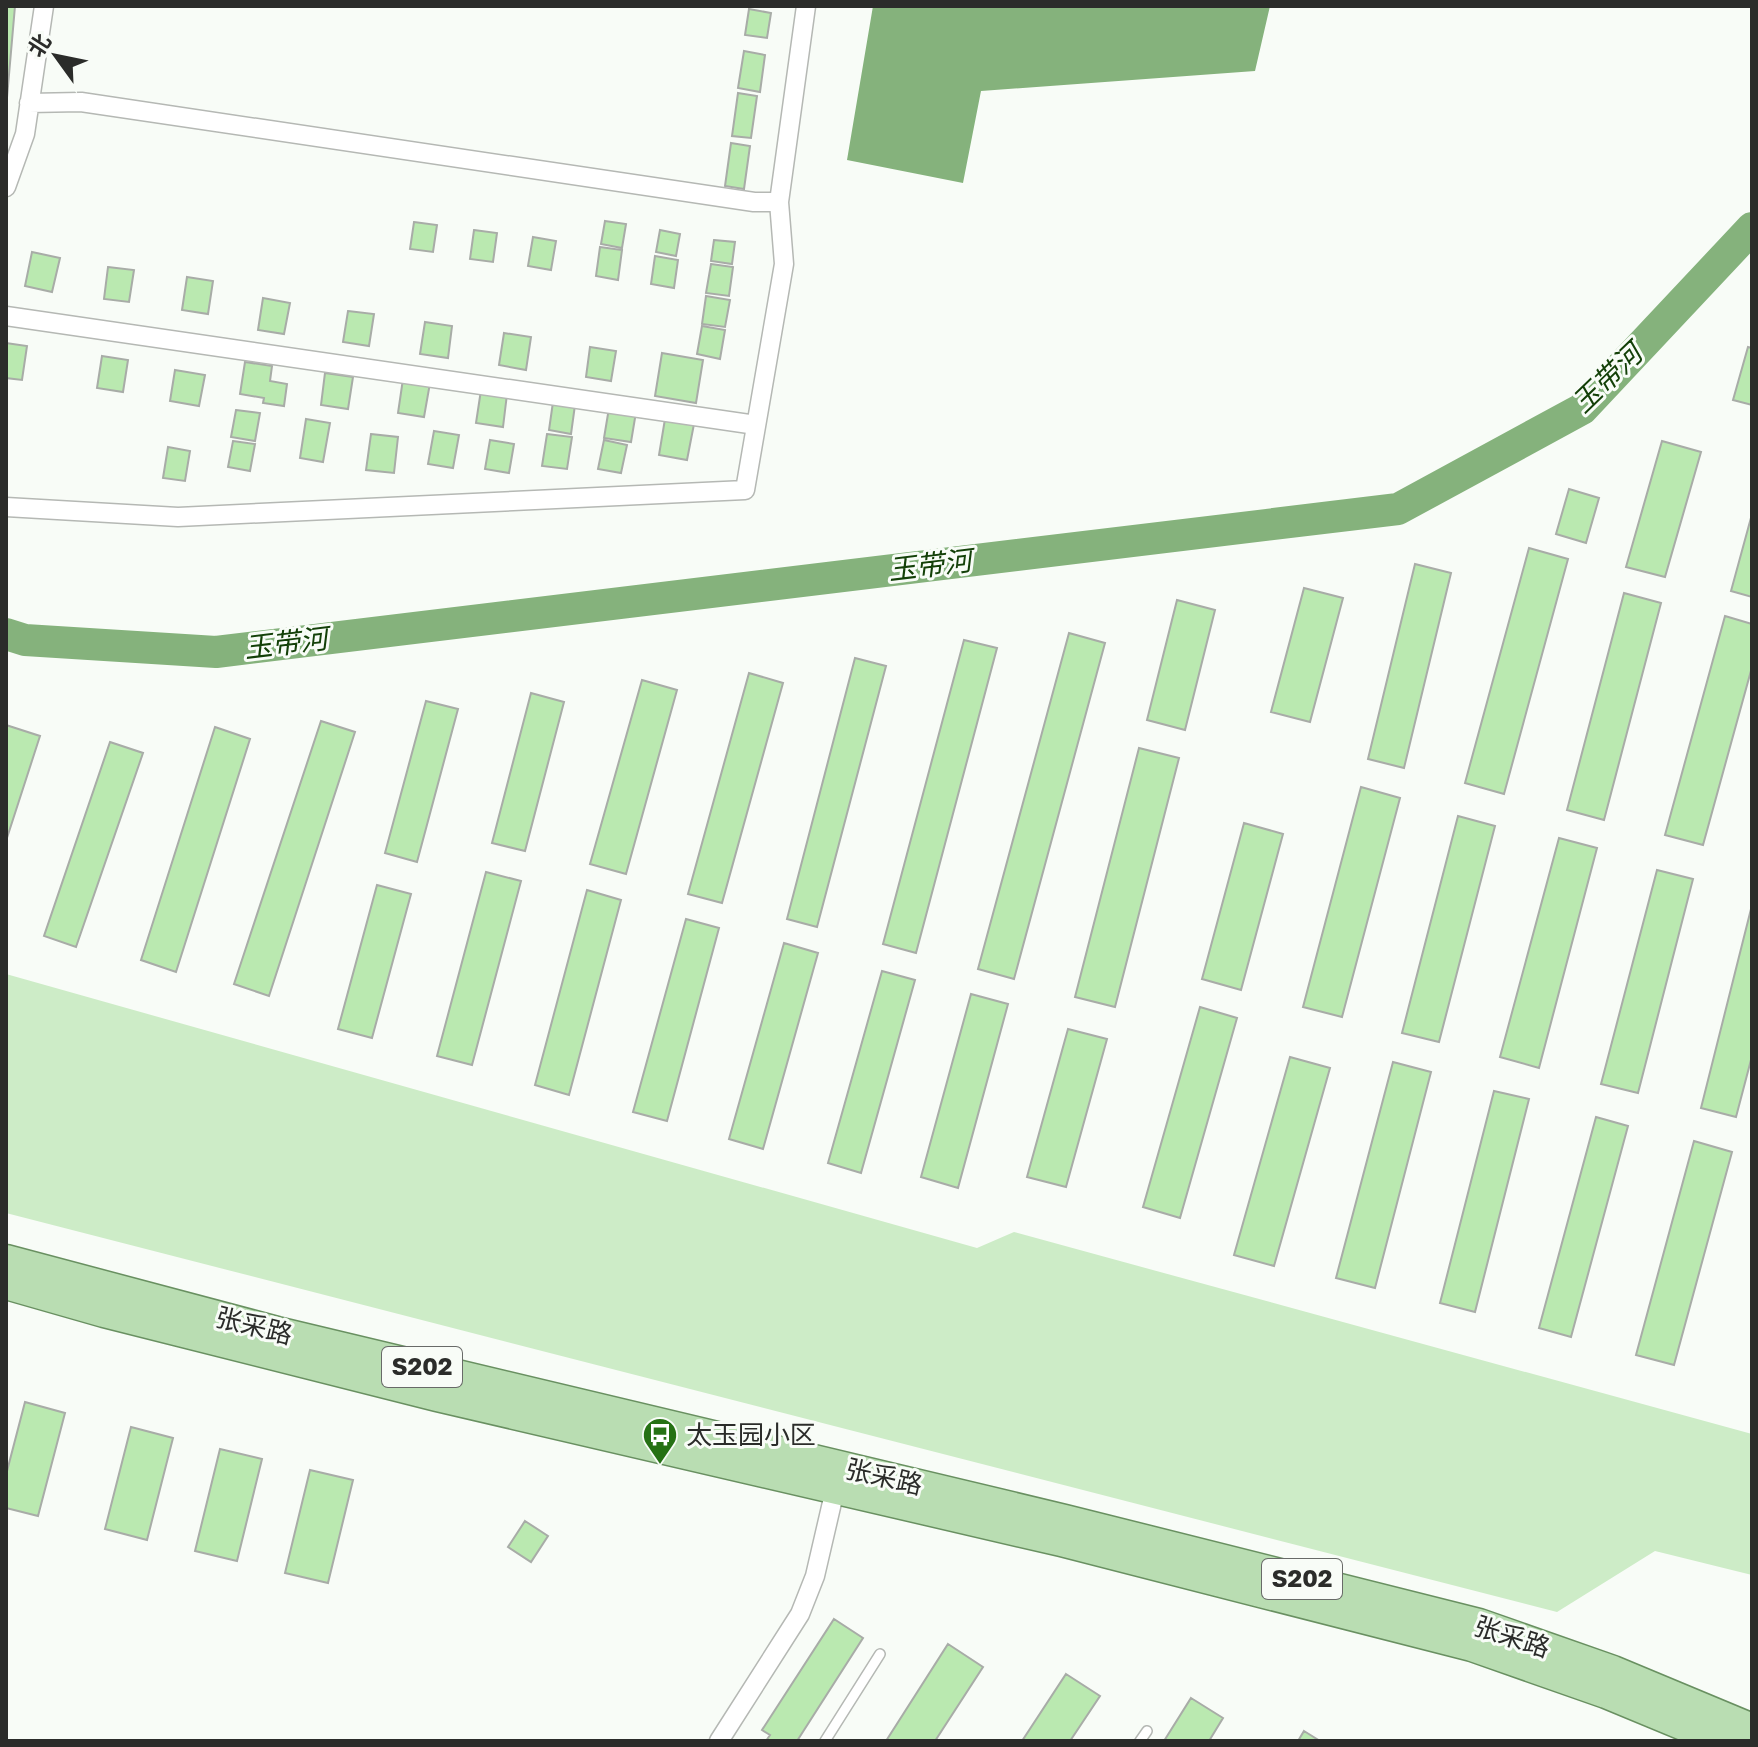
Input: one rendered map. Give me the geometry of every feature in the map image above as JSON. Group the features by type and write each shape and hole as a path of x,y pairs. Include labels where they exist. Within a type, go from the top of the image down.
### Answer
{"main road":[{"name":"张采路","path":"6,1260 838,1478 1061,1541 1472,1646 1606,1693 1722,1741"},
{"name":"张采路","path":"6,1284 119,1316 437,1396 838,1478 1065,1520 1479,1624 1613,1671 1752,1729"}],"street":[{"path":"6,187 25,134 44,6"},
{"path":"6,507 178,517 745,490 784,264 779,202 806,6"},
{"path":"29,103 81,102 738,200 779,202"},
{"path":"6,316 756,425"},
{"path":"719,1741 804,1605 815,1576 838,1478"}],"lane":[{"path":"825,1741 880,1654"},
{"path":"1140,1741 1147,1731"}],"shaded area":[{"path":"873,6 1270,6 1255,71 981,91 963,183 847,160"},
{"path":"6,974 977,1248 1014,1232 1752,1434 1752,1575 1655,1551 1557,1612 6,1213"}],"building":[{"path":"6,6 15,6 6,109"},
{"path":"749,9 771,13 767,38 745,35"},
{"path":"744,51 765,55 760,92 738,88"},
{"path":"738,93 757,96 751,138 732,136"},
{"path":"731,143 750,146 744,189 725,186"},
{"path":"605,221 626,224 622,248 601,244"},
{"path":"414,222 437,225 433,252 410,249"},
{"path":"474,230 497,233 493,262 470,259"},
{"path":"660,230 680,234 676,256 656,252"},
{"path":"533,237 556,241 551,270 528,266"},
{"path":"714,240 735,242 732,264 711,261"},
{"path":"600,247 622,250 618,280 596,276"},
{"path":"32,252 60,258 52,292 25,286"},
{"path":"655,256 678,260 674,288 651,284"},
{"path":"711,264 733,267 729,296 706,293"},
{"path":"108,267 134,270 129,302 104,299"},
{"path":"187,277 213,281 208,314 182,310"},
{"path":"706,296 730,300 725,327 702,324"},
{"path":"263,298 290,303 284,334 258,330"},
{"path":"348,311 374,314 369,346 343,342"},
{"path":"425,322 452,326 448,358 420,354"},
{"path":"702,326 725,330 720,359 697,354"},
{"path":"504,333 531,337 526,370 499,365"},
{"path":"6,343 27,346 22,380 6,378"},
{"path":"590,347 616,351 611,381 586,377"},
{"path":"1748,347 1752,348 1752,405 1733,400"},
{"path":"662,353 703,360 696,403 655,396"},
{"path":"102,356 128,360 123,392 97,388"},
{"path":"245,362 272,366 270,381 287,384 284,406 263,403 264,398 240,394"},
{"path":"175,370 205,375 199,406 170,401"},
{"path":"325,373 353,377 348,409 321,405"},
{"path":"403,379 430,383 424,417 398,413"},
{"path":"481,390 507,394 503,427 476,423"},
{"path":"553,402 575,405 571,434 549,430"},
{"path":"609,408 636,412 631,442 604,438"},
{"path":"236,410 260,413 255,441 231,437"},
{"path":"306,419 330,423 323,462 300,458"},
{"path":"665,419 694,424 687,460 659,455"},
{"path":"434,431 459,435 453,468 428,464"},
{"path":"371,434 398,437 394,473 366,470"},
{"path":"547,434 572,437 567,469 542,466"},
{"path":"490,440 514,444 509,473 485,469"},
{"path":"604,440 627,445 621,473 598,469"},
{"path":"233,441 255,444 250,471 228,467"},
{"path":"1662,441 1701,452 1665,577 1626,567"},
{"path":"168,447 190,451 185,481 163,478"},
{"path":"1569,489 1599,498 1586,543 1556,534"},
{"path":"1752,514 1752,597 1731,591"},
{"path":"1529,548 1568,559 1504,794 1465,783"},
{"path":"1415,564 1451,573 1404,768 1368,759"},
{"path":"1304,588 1343,598 1310,722 1271,712"},
{"path":"1624,593 1661,603 1604,820 1567,810"},
{"path":"1177,600 1215,610 1185,730 1147,720"},
{"path":"1725,616 1752,624 1752,667 1703,845 1665,835"},
{"path":"1069,633 1105,643 1014,979 978,969"},
{"path":"964,640 997,648 916,953 883,944"},
{"path":"855,658 886,666 817,927 787,919"},
{"path":"749,673 783,683 722,903 688,894"},
{"path":"642,680 677,690 626,874 590,864"},
{"path":"531,693 564,702 525,851 492,843"},
{"path":"426,701 458,709 417,862 385,853"},
{"path":"321,721 355,732 269,996 234,984"},
{"path":"6,725 40,736 6,841"},
{"path":"215,727 250,739 176,972 141,960"},
{"path":"110,742 143,753 76,947 44,936"},
{"path":"1139,748 1179,758 1115,1007 1075,997"},
{"path":"1361,787 1400,798 1342,1017 1303,1007"},
{"path":"1458,816 1495,826 1439,1042 1402,1033"},
{"path":"1244,823 1283,834 1241,990 1202,979"},
{"path":"1559,838 1597,848 1539,1068 1500,1057"},
{"path":"1657,870 1693,879 1638,1093 1601,1084"},
{"path":"486,872 521,881 472,1065 437,1056"},
{"path":"377,885 411,894 372,1038 338,1029"},
{"path":"587,890 621,900 569,1095 535,1085"},
{"path":"1752,905 1752,1056 1736,1117 1701,1108"},
{"path":"686,919 719,928 667,1121 633,1112"},
{"path":"784,943 818,953 763,1149 729,1139"},
{"path":"882,971 915,980 861,1173 828,1163"},
{"path":"971,994 1008,1004 958,1188 921,1177"},
{"path":"1200,1007 1237,1018 1180,1218 1143,1207"},
{"path":"1068,1029 1107,1039 1066,1187 1027,1177"},
{"path":"1290,1057 1330,1068 1274,1266 1234,1255"},
{"path":"1393,1062 1431,1072 1375,1288 1336,1278"},
{"path":"1494,1091 1529,1099 1475,1312 1440,1303"},
{"path":"1596,1117 1628,1126 1571,1337 1539,1328"},
{"path":"1694,1141 1732,1152 1674,1365 1636,1355"},
{"path":"25,1402 65,1413 38,1516 6,1508 6,1475"},
{"path":"131,1427 173,1438 147,1540 105,1529"},
{"path":"220,1449 262,1459 237,1561 195,1551"},
{"path":"310,1470 353,1480 328,1583 285,1573"},
{"path":"525,1521 548,1536 531,1562 508,1547"},
{"path":"834,1619 863,1638 797,1741 766,1741 770,1735 762,1730"},
{"path":"948,1644 983,1667 935,1741 886,1741"},
{"path":"1066,1674 1100,1696 1070,1741 1022,1741"},
{"path":"1191,1698 1223,1718 1209,1741 1164,1741"},
{"path":"1304,1731 1320,1741 1298,1741"}],"waterway":[{"name":"玉带河","path":"6,634 25,640 216,652 1398,509 1582,409 1752,228"}],"place":[{"name":"太玉园小区","path":"660,1466"}]}
